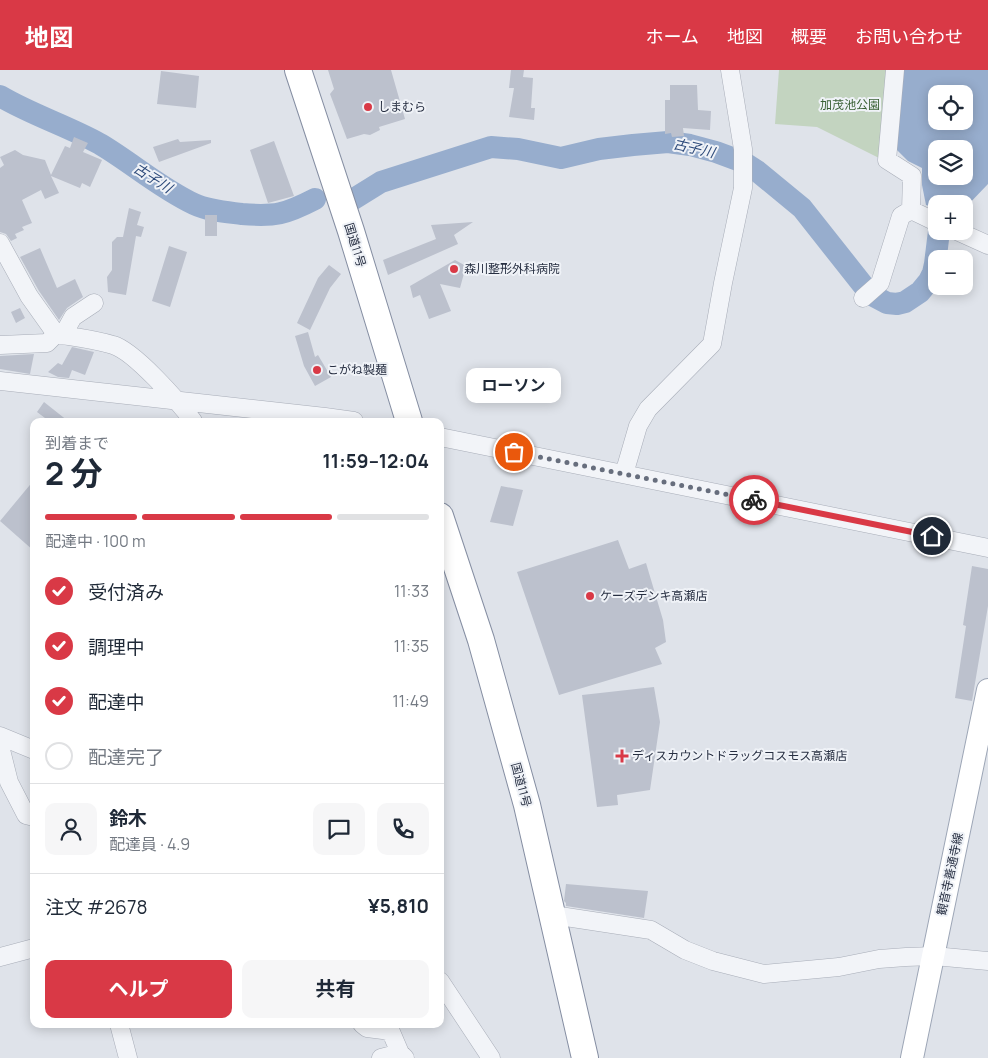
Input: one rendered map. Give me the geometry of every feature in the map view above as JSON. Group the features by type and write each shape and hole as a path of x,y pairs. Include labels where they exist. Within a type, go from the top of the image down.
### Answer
{"highway":[{"name":"国道11号","path":"298,70 354,240 408,418"},
{"name":"国道11号","path":"444,528 481,640 527,805 585,1058"}],"main road":[{"name":"観音寺善通寺線","path":"912,1058 988,690"}],"street":[{"path":"624,474 638,426 648,409 712,344 743,188 743,148 730,70"},
{"path":"895,70 887,160 912,176 911,210"},
{"path":"911,210 928,218"},
{"path":"862,298 880,283 901,216 911,210"},
{"path":"973,239 988,246"},
{"path":"1,248 29,296 59,335 114,345 134,358 179,401 191,418"},
{"path":"0,345 47,343 59,335 73,317 94,303"},
{"path":"0,381 332,418"},
{"path":"444,438 988,548"},
{"path":"0,736 30,748"},
{"path":"0,746 9,782 26,816 30,816"},
{"path":"553,915 651,930 685,950 713,961 764,974 839,967 879,959 934,956 988,961"},
{"path":"0,958 30,949"},
{"path":"444,987 491,1058"},
{"path":"120,1028 128,1058"},
{"path":"367,1028 391,1032 403,1055 381,1058"}],"green space":[{"name":"加茂池公園","path":"779,70 888,70 879,158 817,127 775,124"}],"water":[{"path":"897,70 988,70 988,184 973,200 973,195 928,195 928,206 926,205 922,185 922,168 908,161 896,149"}],"building":[{"name":"しまむら","path":"328,70 391,70 405,119 379,127 380,130 370,135 364,134 347,139 330,94 334,89"},
{"path":"511,70 524,70 523,77 533,78 531,108 535,108 534,120 509,117 514,88 509,88"},
{"path":"161,71 199,76 196,108 157,104"},
{"path":"670,85 697,85 698,110 711,111 710,130 683,128 684,136 672,137 671,133 665,134 665,100 670,100"},
{"path":"74,137 88,143 83,152 102,160 90,187 82,183 80,188 51,176 59,193 45,199 41,190 22,200 32,223 22,227 24,230 15,234 17,238 11,241 6,234 0,232 0,168 4,165 0,157 15,150 23,155 45,160 51,175 65,146 70,148"},
{"path":"178,139 180,142 211,140 211,143 159,162 153,147"},
{"path":"274,141 294,196 268,203 250,150"},
{"path":"129,208 141,212 137,225 144,227 141,237 136,236 126,295 108,292 107,277 112,270 112,242 117,237 123,237"},
{"path":"205,215 217,215 217,236 205,236"},
{"path":"473,222 454,235 458,244 388,275 383,260 436,239 431,225"},
{"path":"169,246 187,252 170,307 152,301"},
{"path":"40,248 57,288 75,279 83,297 67,308 59,320 39,291 20,257"},
{"path":"455,260 466,266 460,288 440,284 451,311 429,319 420,295 413,298 410,286"},
{"path":"329,265 341,274 330,288 310,330 297,323 318,278"},
{"path":"20,308 25,318 16,323 11,312"},
{"path":"308,332 315,357 318,355 331,377 315,386 304,366 295,336"},
{"path":"72,347 94,352 85,375 72,370 69,378 58,377 48,372 58,363 62,365"},
{"path":"34,354 30,374 0,369 0,356"},
{"path":"44,402 64,418 45,418 37,412"},
{"path":"30,485 30,547 0,521"},
{"path":"501,486 523,490 513,526 490,522"},
{"name":"ケーズデンキ高瀬店","path":"618,540 629,569 646,563 663,620 666,642 655,648 662,664 559,695 517,572"},
{"path":"972,566 988,569 988,606 972,701 955,698 966,626 963,625"},
{"name":"ディスカウントドラッグコスモス高瀬店","path":"654,687 660,722 650,790 617,795 618,805 597,807 582,695"},
{"path":"566,884 648,891 644,918 566,906 564,901"}],"waterway":[{"name":"古子川","path":"0,96 100,144 169,191 206,208 242,214 272,215 288,211 315,199"},
{"name":"古子川","path":"352,200 381,182 491,147 518,149 561,158 599,149 668,142 690,145 716,152 743,162 757,171 802,208 870,294 887,303 897,304 905,302 920,292 929,281 935,264 938,240"}],"way so far":[{"path":"514,452 754,500"}],"place":[{"name":"しまむら","path":"368,107"},
{"name":"森川整形外科病院","path":"454,269"},
{"name":"こがね製麺","path":"317,370"},
{"name":"ローソン","path":"514,452"},
{"name":"ケーズデンキ高瀬店","path":"590,596"},
{"name":"ディスカウントドラッグコスモス高瀬店","path":"622,756"}],"route":[{"path":"754,500 932,536"}]}
